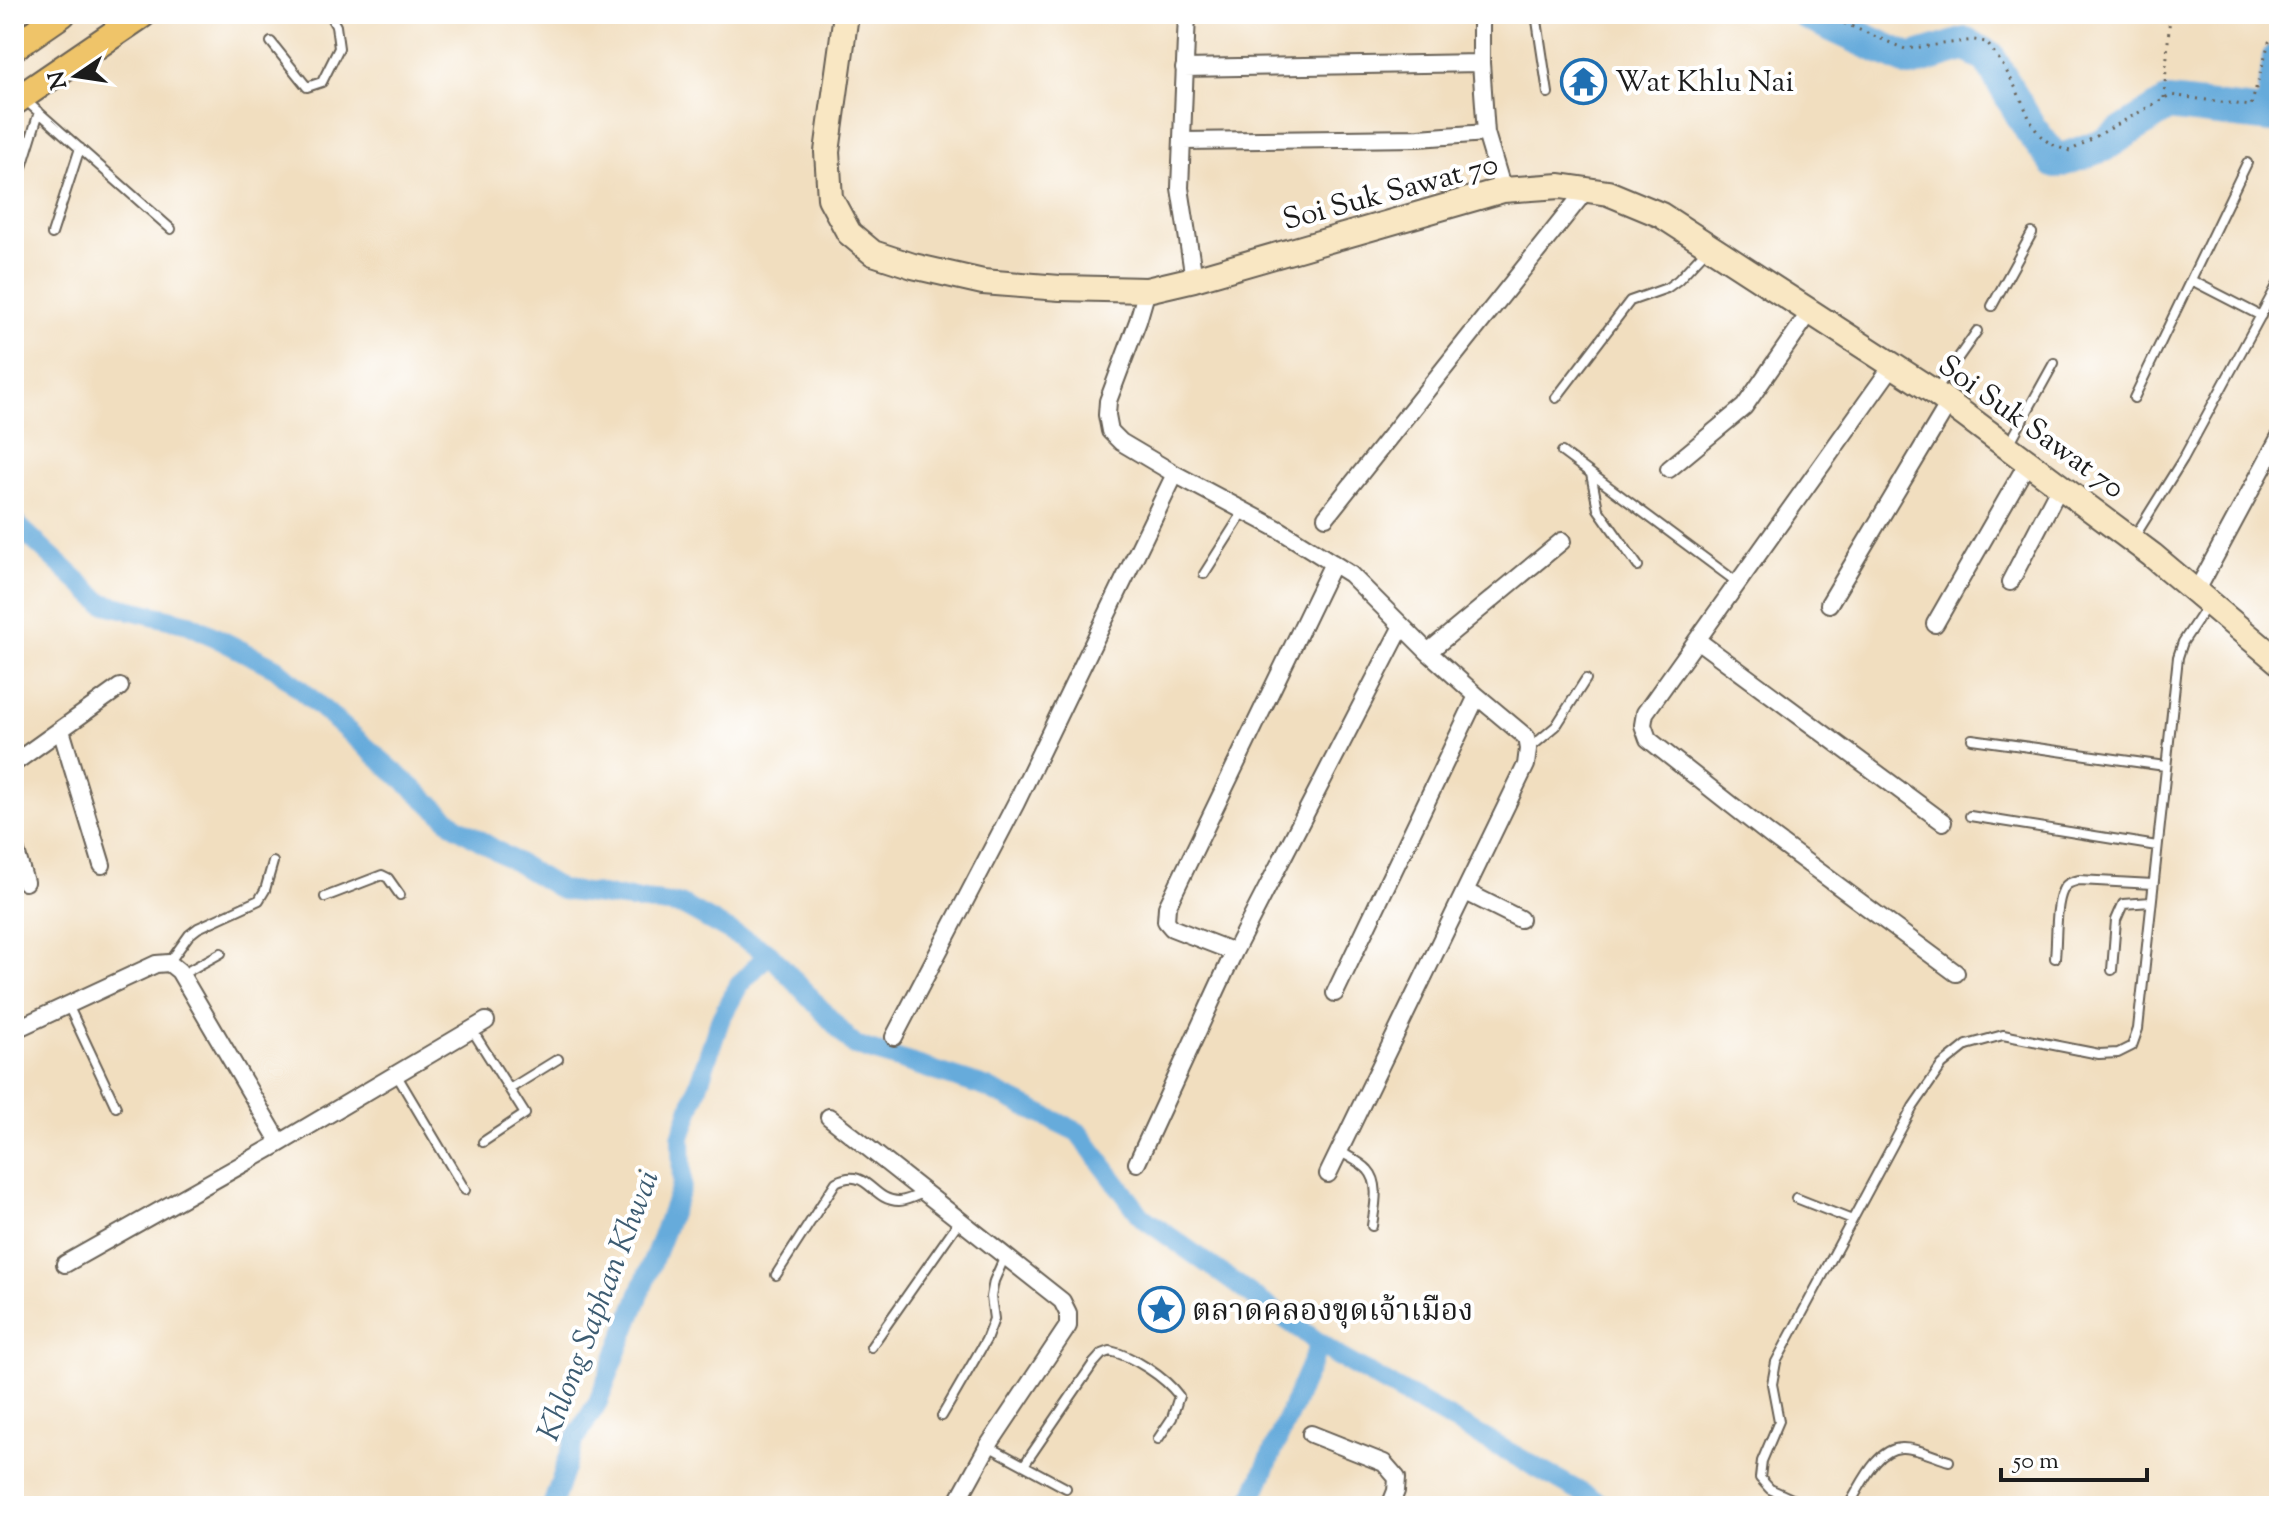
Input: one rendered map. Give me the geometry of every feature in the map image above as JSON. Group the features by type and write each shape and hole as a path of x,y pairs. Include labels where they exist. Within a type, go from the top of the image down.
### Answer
{"main road":[{"path":"14,47 62,14"},
{"path":"25,104 143,14"}],"street":[{"name":"Soi Suk Sawat 70","path":"846,14 827,152 830,198 849,233 873,253 983,282 1147,290 1503,190 1560,186 1608,193 1661,215 1942,397 2132,541 2279,662"},
{"path":"1187,14 1180,188 1194,279"},
{"path":"1481,14 1486,133 1503,190"},
{"path":"1184,68 1481,63"},
{"path":"1183,141 1419,138 1486,133"},
{"path":"1326,517 1586,190"},
{"path":"1147,290 1108,401 1110,431 1121,442 1350,574 1428,652 1526,737 1526,765 1328,1174"},
{"path":"1669,469 1744,407 1810,312"},
{"path":"1893,365 1645,713 1643,725 1648,739 1771,836 1956,973"},
{"path":"1829,604 1942,397"},
{"path":"2202,598 2279,438"},
{"path":"1935,624 2028,462"},
{"path":"894,1037 1016,803 1175,474"},
{"path":"2010,582 2060,486"},
{"path":"1428,652 1562,541"},
{"path":"1234,952 1172,928 1166,921 1167,907 1333,563"},
{"path":"1137,1163 1234,952 1402,626"},
{"path":"1697,640 1943,822"},
{"path":"14,763 120,687"},
{"path":"1335,993 1477,696"},
{"path":"61,730 102,865"},
{"path":"14,845 25,882"},
{"path":"1466,892 1520,919"},
{"path":"14,1030 156,964 169,963 181,975 280,1143"},
{"path":"65,1264 280,1143 478,1025"},
{"path":"829,1117 1062,1301 1068,1313 1068,1326 988,1446 955,1506"},
{"path":"1311,1434 1384,1463 1397,1478 1390,1506"}],"lane":[{"path":"271,42 307,87 316,85 322,82 339,48 336,26 329,14"},
{"path":"1536,14 1548,93"},
{"path":"25,104 171,229"},
{"path":"14,193 25,104"},
{"path":"52,234 80,148"},
{"path":"2134,398 2247,163"},
{"path":"1992,306 2032,233"},
{"path":"1556,398 1630,301 1667,288 1709,246"},
{"path":"2191,280 2261,316"},
{"path":"2132,541 2183,459 2279,282"},
{"path":"1942,397 1977,331"},
{"path":"2007,447 2054,363"},
{"path":"1562,452 1738,583"},
{"path":"1591,474 1598,509 1638,566"},
{"path":"1204,574 1244,511"},
{"path":"1807,1506 1770,1489 1760,1478 1762,1461 1779,1421 1772,1384 1776,1362 1913,1107 1942,1065 1967,1045 2003,1035 2099,1054 2118,1053 2132,1046 2138,1029 2178,657 2202,598"},
{"path":"1528,749 1556,726 1586,679"},
{"path":"1972,739 2165,766"},
{"path":"1970,816 2157,846"},
{"path":"169,963 189,935 198,928 259,900 273,862"},
{"path":"325,897 382,875 388,878 400,895"},
{"path":"2055,958 2060,902 2069,882 2153,884"},
{"path":"2112,970 2116,920 2123,904 2151,902"},
{"path":"181,975 221,953"},
{"path":"68,1005 116,1107"},
{"path":"478,1025 525,1114 483,1142"},
{"path":"511,1088 558,1059"},
{"path":"396,1074 465,1190"},
{"path":"1341,1152 1369,1170 1376,1195 1372,1226"},
{"path":"776,1275 836,1182 846,1177 858,1177 890,1199 899,1201 925,1193"},
{"path":"1796,1198 1852,1220"},
{"path":"871,1347 960,1220"},
{"path":"942,1416 986,1340 994,1319 991,1297 994,1281 1005,1256"},
{"path":"1024,1465 1093,1364 1102,1354 1110,1351 1139,1364 1179,1396 1172,1418 1158,1439"},
{"path":"988,1446 1066,1488"},
{"path":"1848,1506 1879,1457 1890,1450 1903,1447 1949,1461"}],"path":[{"path":"1822,14 1905,49 1974,40 1986,42 2012,80 2037,133 2051,146 2075,150 2170,95 2251,106 2269,42 2279,32"},
{"path":"2164,98 2170,14"}],"waterway":[{"path":"1808,14 1910,61 1966,44 1989,58 2031,130 2056,162 2104,145 2168,104 2272,116 2279,58"},
{"path":"14,522 102,603 189,624 276,668 456,826 562,890 684,906 769,953 854,1045 985,1087 1078,1132 1142,1217 1339,1357 1605,1506"},
{"name":"Khlong Saphan Khwai","path":"552,1506 575,1439 598,1402 682,1185 681,1137 720,1020 739,985 769,953"},
{"path":"1249,1506 1320,1343"}],"place":[{"name":"Wat Khlu Nai","path":"1584,81"},
{"name":"ตลาดคลองขุดเจ้าเมือง","path":"1161,1310"}]}
